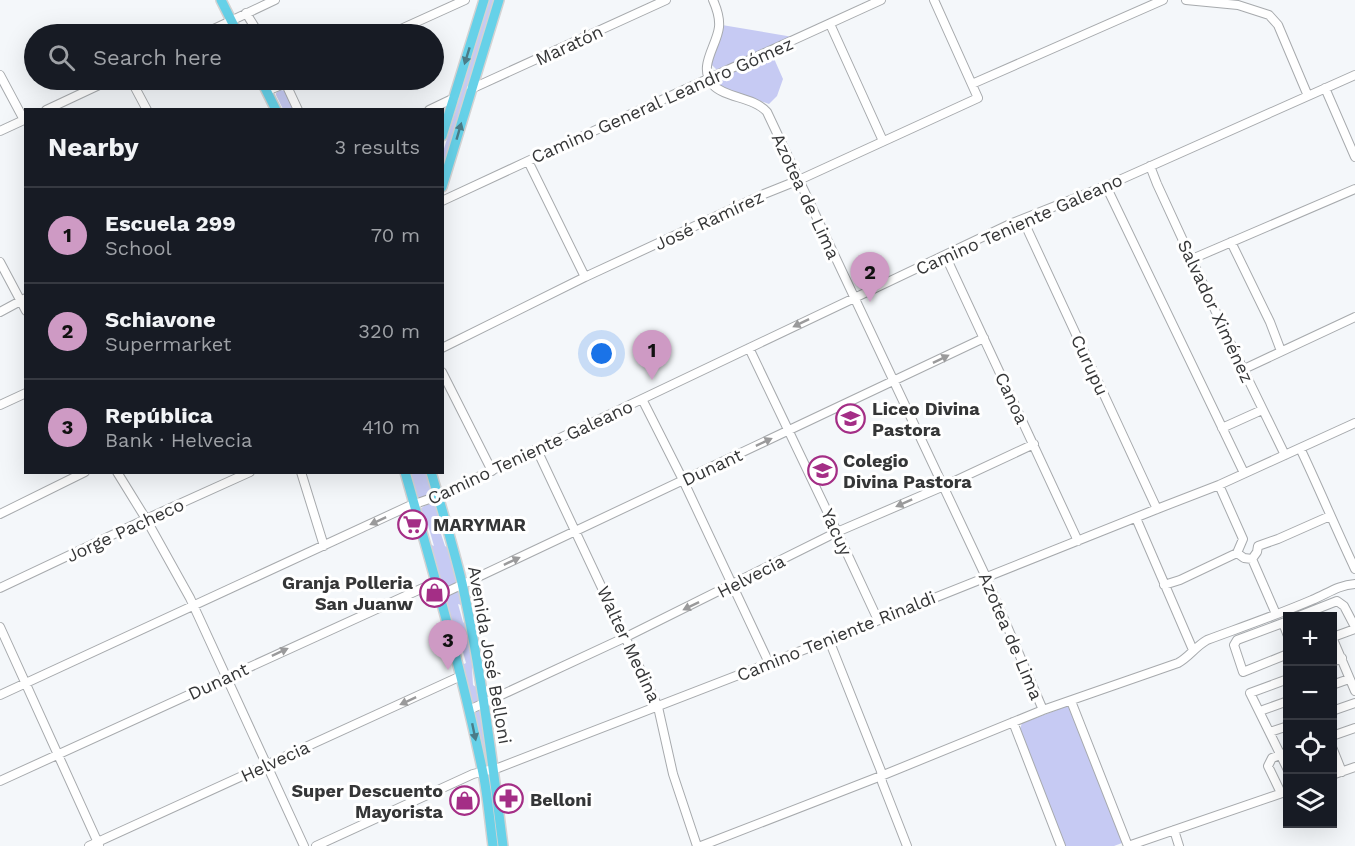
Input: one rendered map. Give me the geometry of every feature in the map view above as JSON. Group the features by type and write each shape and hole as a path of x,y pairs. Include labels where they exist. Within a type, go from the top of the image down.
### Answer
{"main road":[{"path":"221,0 233,24"},
{"path":"444,130 484,0"},
{"path":"444,180 499,0"},
{"path":"267,91 275,108"},
{"name":"Avenida José Belloni","path":"406,474 441,595 469,710 482,771 493,846"},
{"name":"Avenida José Belloni","path":"432,474 462,585 474,643 494,770 503,846"}],"street":[{"path":"223,24 275,0"},
{"path":"412,24 465,0"},
{"name":"Maratón","path":"471,90 666,0"},
{"path":"709,78 707,64 719,26 713,0"},
{"name":"Camino General Leandro Gómez","path":"444,200 881,0"},
{"path":"934,0 972,84 1163,0"},
{"path":"1186,0 1238,5 1269,15 1278,25 1308,96"},
{"path":"246,13 253,24"},
{"path":"830,24 883,141"},
{"path":"0,75 24,118"},
{"name":"Camino Teniente Galeano","path":"0,695 193,605 492,471 1010,224 1106,186 1355,75"},
{"name":"Azotea de Lima","path":"709,78 718,88 765,110 986,576 1042,710"},
{"name":"José Ramírez","path":"444,347 585,277 978,98 972,84"},
{"path":"1325,88 1355,157"},
{"path":"50,108 89,90"},
{"path":"136,90 146,108"},
{"path":"291,90 297,108"},
{"path":"433,108 454,98"},
{"path":"0,131 24,120"},
{"path":"528,161 585,277"},
{"name":"Salvador Ximénez","path":"1150,166 1227,336 1285,455"},
{"path":"1106,186 1244,473"},
{"path":"1192,258 1355,189"},
{"name":"Curupu","path":"1023,220 1157,509"},
{"path":"1231,242 1270,322 1281,351"},
{"name":"Canoa","path":"945,255 1078,541"},
{"path":"0,262 23,300 0,312"},
{"path":"1244,369 1355,317"},
{"name":"Dunant","path":"441,595 984,338"},
{"name":"Yacuy","path":"749,348 878,620"},
{"path":"444,376 492,471"},
{"path":"0,405 24,394"},
{"path":"642,399 683,480 769,663"},
{"path":"1222,428 1262,410"},
{"name":"Camino Teniente Rinaldi","path":"315,846 473,774 494,770 658,707 1219,485 1355,423"},
{"name":"Helvecia","path":"469,710 626,637 837,532 1034,444"},
{"path":"1300,448 1355,569"},
{"name":"Walter Medina","path":"537,450 658,707 673,774 699,846"},
{"path":"0,514 81,474"},
{"path":"118,474 146,519 193,605 304,846"},
{"name":"Jorge Pacheco","path":"0,588 246,474"},
{"path":"301,474 324,546"},
{"path":"1219,485 1243,539 1258,546 1330,516"},
{"path":"1136,518 1193,650"},
{"path":"1164,585 1180,580 1237,553 1243,539"},
{"path":"1252,560 1258,546"},
{"path":"1237,553 1252,560"},
{"path":"1252,560 1276,614"},
{"name":"Dunant","path":"0,781 436,582"},
{"path":"699,846 881,776 1042,710 1178,663 1207,640 1315,599 1339,587 1355,584"},
{"path":"1309,612 1337,601 1344,606 1355,628 1337,635"},
{"path":"1283,623 1237,640 1234,645 1243,672 1283,656"},
{"path":"0,627 99,844"},
{"path":"829,640 881,771 882,782 907,846"},
{"path":"1337,646 1353,684 1337,685"},
{"path":"1337,660 1342,658"},
{"name":"Helvecia","path":"89,846 99,844 461,676"},
{"path":"1283,681 1250,693 1283,752"},
{"path":"1071,701 1128,846 1283,792"},
{"path":"1260,711 1283,702"},
{"path":"1337,709 1355,703"},
{"path":"1013,722 1061,846"},
{"path":"1270,732 1283,727"},
{"path":"1337,734 1355,728"},
{"path":"1283,754 1272,758 1268,766 1283,790"},
{"path":"1337,760 1342,772"},
{"path":"1335,774 1355,767"},
{"path":"1174,830 1179,846"}],"shaded area":[{"path":"489,0 495,0 444,168 444,149"},
{"path":"722,25 793,37 721,70 711,64"},
{"path":"772,54 783,79 777,96 769,104 720,86 719,81 723,76"},
{"path":"280,90 287,91 295,108 282,108 276,93"},
{"path":"408,474 427,474 433,494 423,501 416,499"},
{"path":"435,502 442,520 437,517 436,519 445,546 450,549 458,578 458,584 444,590 441,587 428,543 434,546 428,525 422,522 419,510"},
{"path":"460,591 464,606 458,604 463,622 468,626 477,669 472,668 473,685 479,689 481,701 471,705 460,662 466,663 461,645 456,641 445,603 448,596"},
{"path":"1070,707 1122,843 1114,846 1065,846 1020,729 1022,723"},
{"path":"481,710 490,765 483,766 473,714"}],"place":[{"name":"Schiavone","path":"870,302"},
{"name":"Escuela 299","path":"652,380"},
{"name":"Liceo Divina Pastora","path":"851,418"},
{"name":"Colegio Divina Pastora","path":"822,470"},
{"name":"MARYMAR","path":"412,524"},
{"name":"Granja Polleria San Juanw","path":"434,592"},
{"name":"República","path":"448,670"},
{"name":"Belloni","path":"509,799"},
{"name":"Super Descuento Mayorista","path":"464,800"}]}
